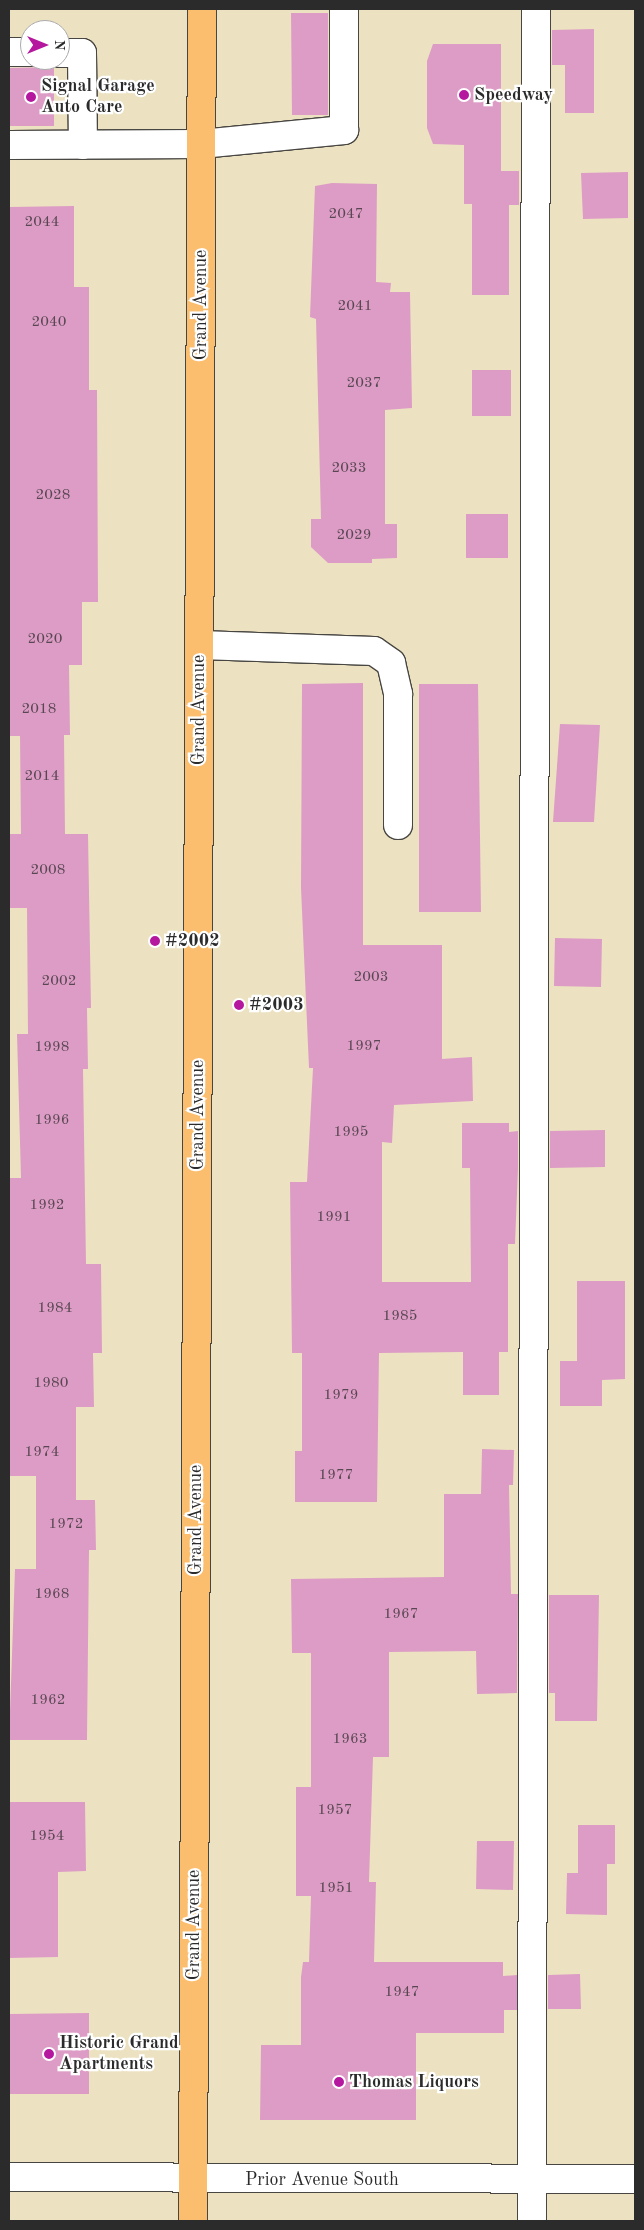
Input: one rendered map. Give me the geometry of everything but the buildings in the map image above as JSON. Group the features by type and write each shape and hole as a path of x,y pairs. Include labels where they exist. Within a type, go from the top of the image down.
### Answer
{"main road":[{"name":"Grand Avenue","path":"193,2221 202,9"}],"street":[{"path":"9,145 201,144 344,130 344,9"},
{"path":"532,2221 536,9"},
{"path":"70,53 82,53 83,145"},
{"path":"200,645 374,651 391,663 398,694 398,825"},
{"name":"Prior Avenue South","path":"9,2177 193,2180 635,2179"}],"place":[{"name":"Speedway","path":"464,95"},
{"name":"Signal Garage Auto Care","path":"31,97"},
{"name":"#2002","path":"155,941"},
{"name":"#2003","path":"239,1005"},
{"name":"Historic Grand Apartments","path":"49,2054"},
{"name":"Thomas Liquors","path":"339,2082"}]}
